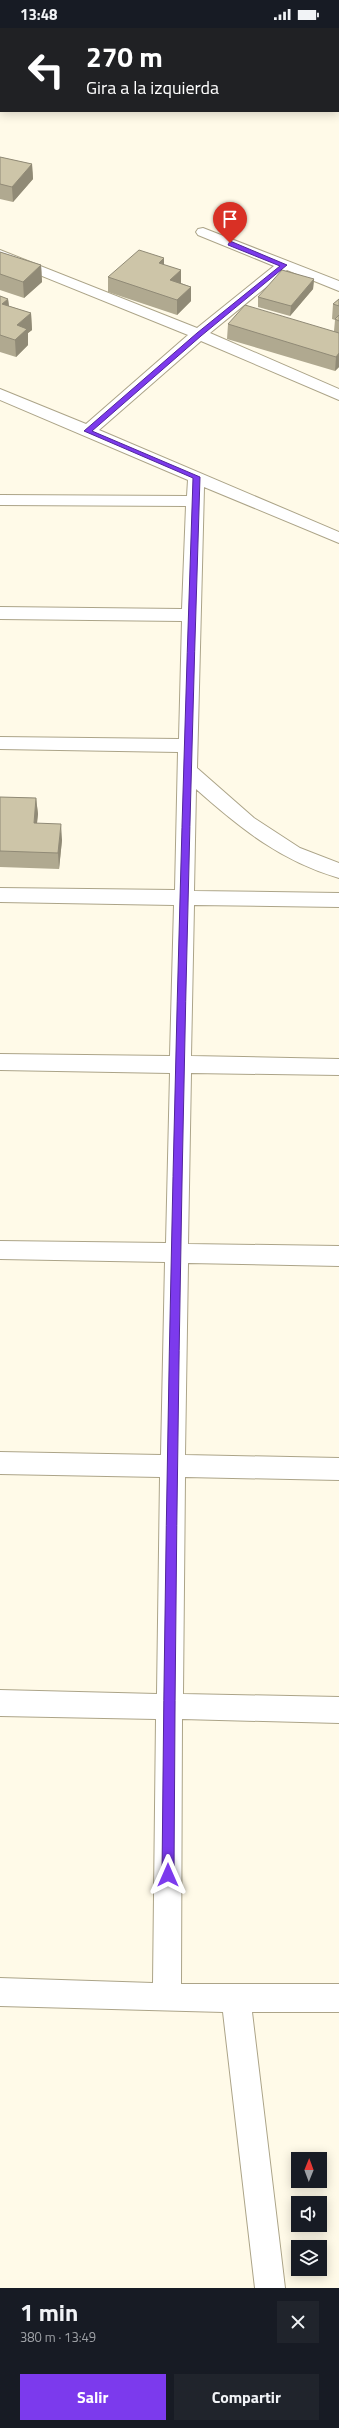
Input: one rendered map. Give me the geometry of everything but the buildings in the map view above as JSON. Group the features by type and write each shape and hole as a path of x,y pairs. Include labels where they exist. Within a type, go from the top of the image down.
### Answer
{"street":[{"path":"203,232 339,286"},
{"path":"0,254 199,334 339,395"},
{"path":"88,431 199,334 284,265"},
{"path":"1,395 339,538"},
{"path":"167,1998 169,1706 173,1466 190,615 196,477"},
{"path":"0,500 195,501"},
{"path":"0,613 190,615"},
{"path":"0,743 188,746"},
{"path":"187,770 247,823 293,853 339,871"},
{"path":"0,895 339,900"},
{"path":"0,1062 339,1067"},
{"path":"0,1250 339,1256"},
{"path":"0,1464 339,1469"},
{"path":"0,1703 339,1710"},
{"path":"0,1992 167,1998 339,1998"},
{"path":"236,1998 270,2288"}],"route":[{"path":"168,1875 169,1691 187,758 190,615 196,477 88,431 199,334 284,265 230,243"}]}
